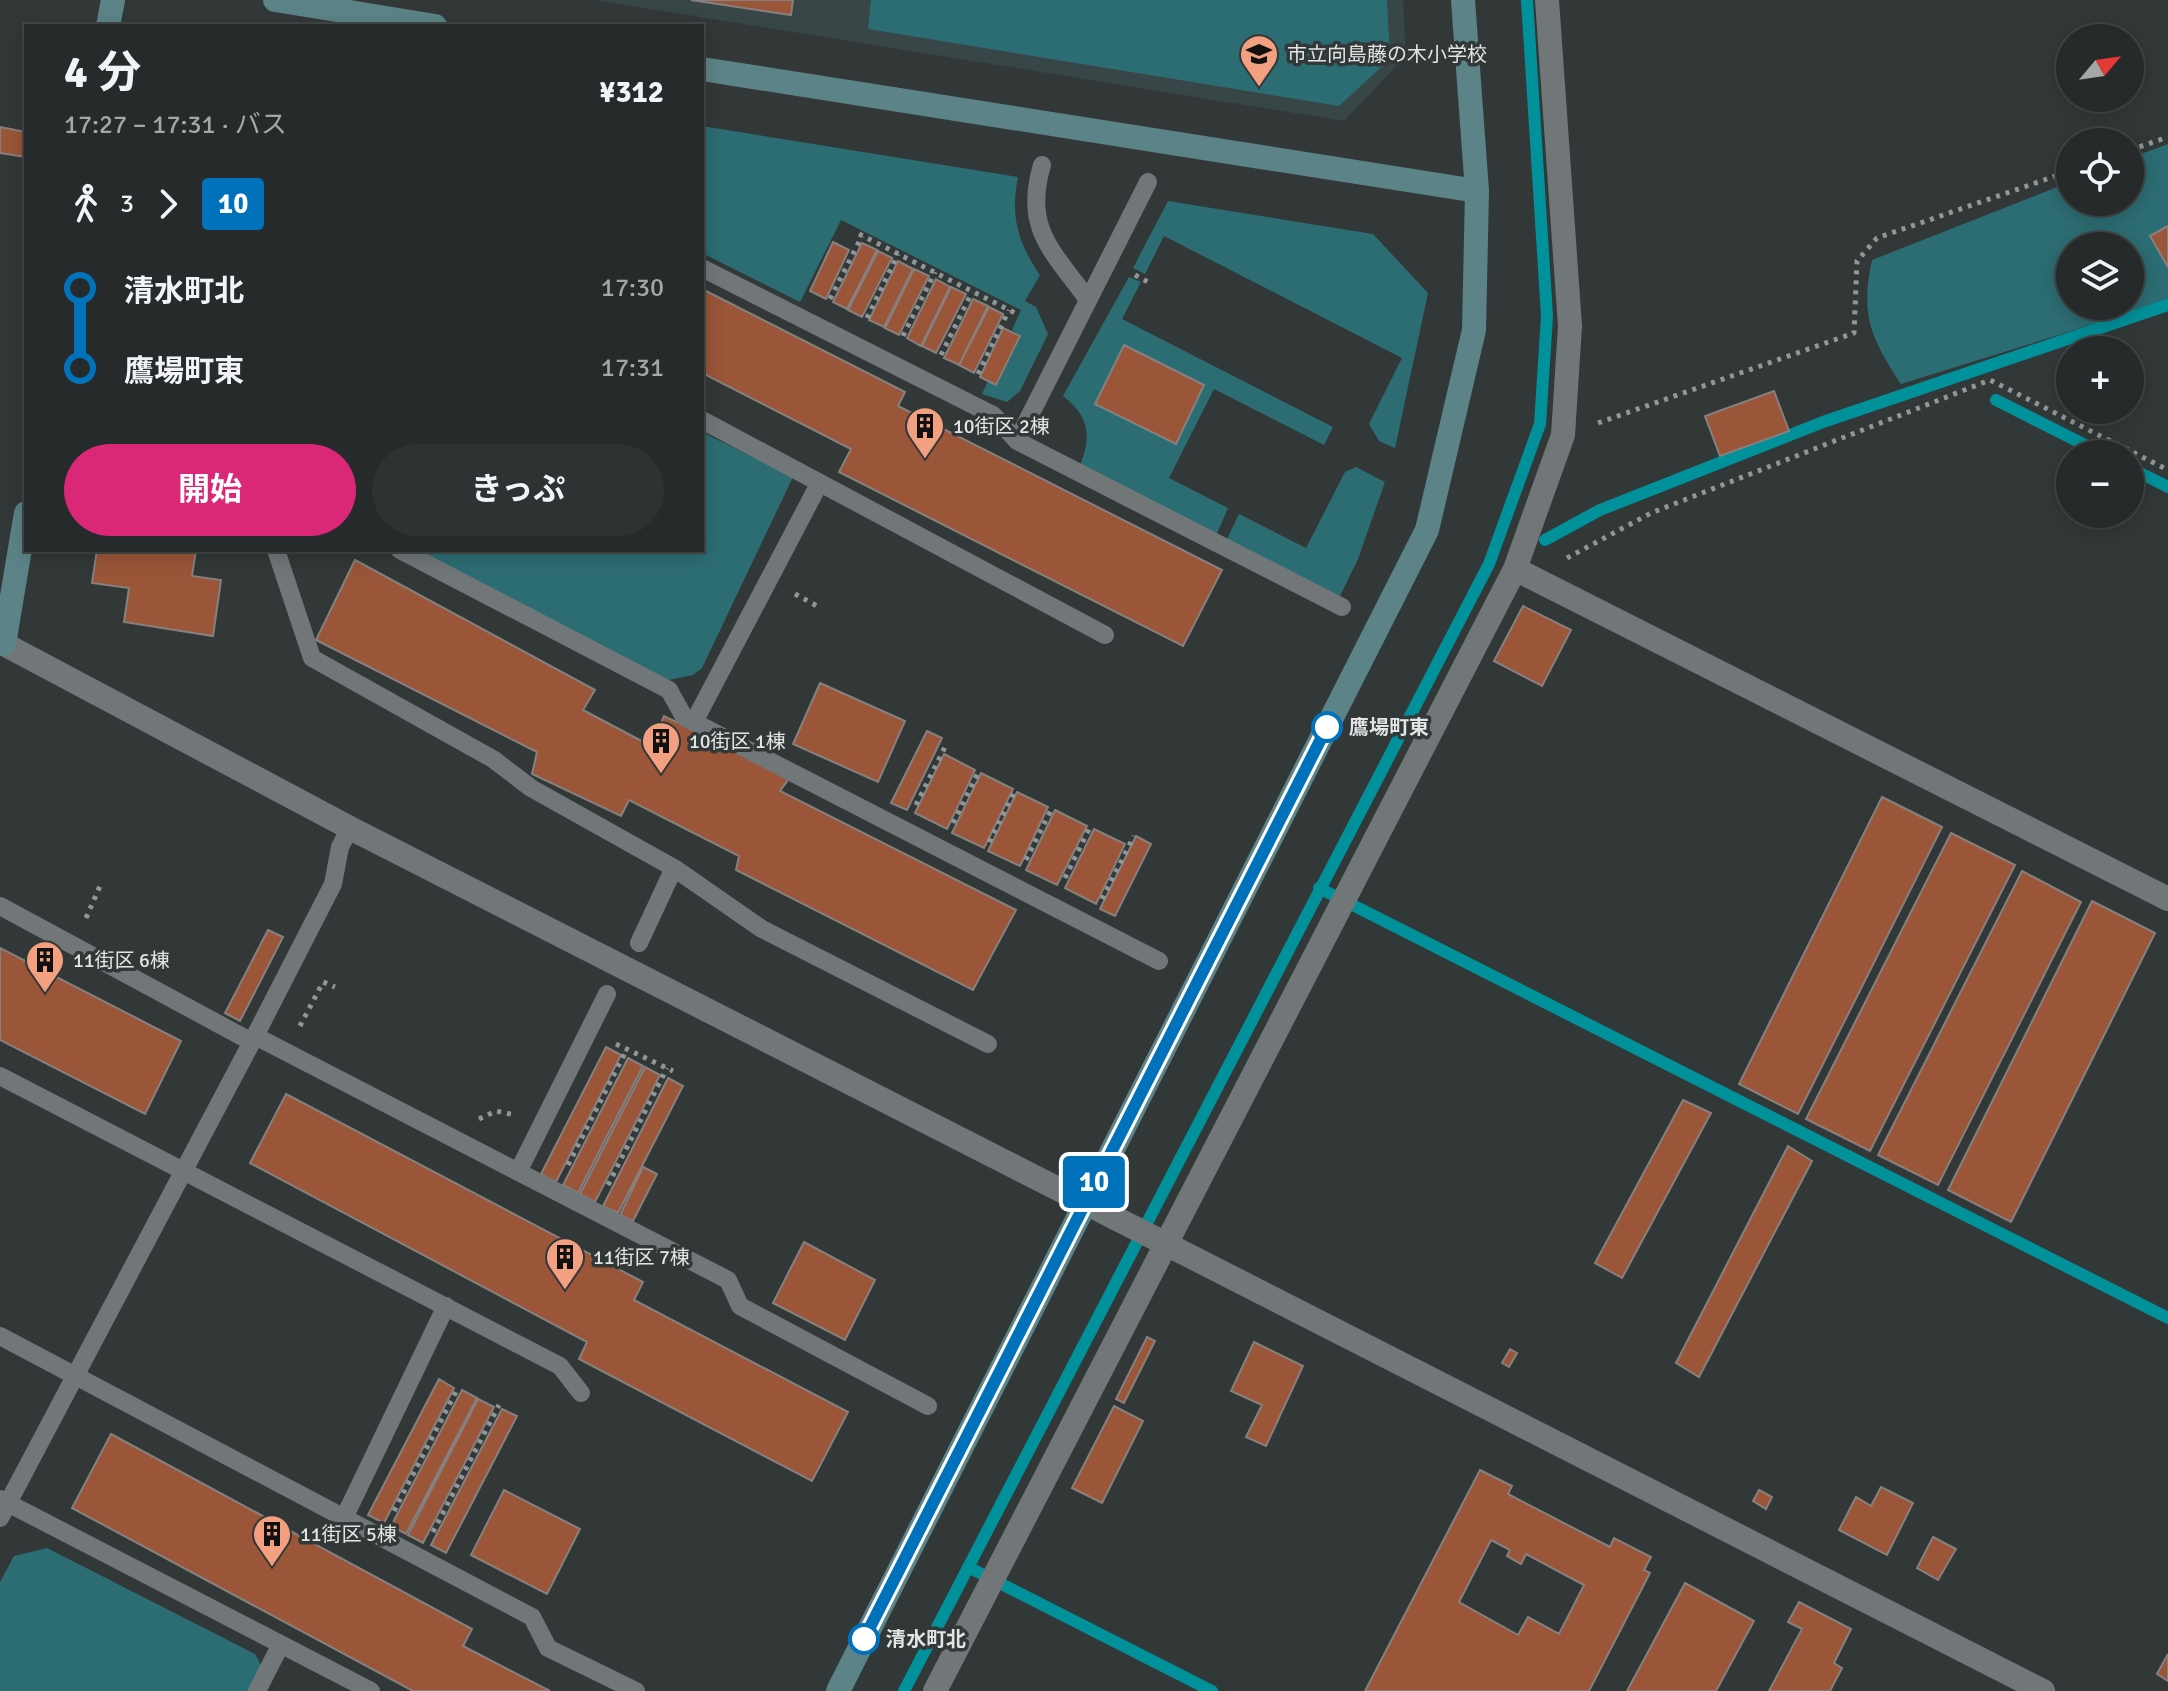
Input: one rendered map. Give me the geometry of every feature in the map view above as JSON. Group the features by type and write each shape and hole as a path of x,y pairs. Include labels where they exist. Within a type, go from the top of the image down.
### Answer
{"street":[{"path":"108,24 113,0"},
{"path":"275,0 423,24"},
{"path":"838,1691 1427,530 1474,330 1477,191 1463,0"},
{"path":"935,1691 1000,1564 1148,1236 1335,916 1524,573 1563,435 1570,326 1547,0"},
{"path":"704,69 1477,191"},
{"path":"24,525 4,644 350,828 2043,1691"},
{"path":"1524,573 2168,899"}],"lane":[{"path":"1042,165 1034,194 1040,234 1088,300"},
{"path":"1017,441 1148,182"},
{"path":"704,269 993,415 1017,441 1342,607"},
{"path":"704,421 1105,635"},
{"path":"694,722 819,484"},
{"path":"277,552 312,658 493,759 531,788 674,868 762,929 988,1044"},
{"path":"404,552 669,690 684,717 1159,961"},
{"path":"350,828 340,847 333,884 254,1039 76,1378 3,1507 371,1691"},
{"path":"639,943 674,868"},
{"path":"0,906 728,1280 740,1306 928,1406"},
{"path":"518,1172 607,994"},
{"path":"0,1076 560,1366 581,1393"},
{"path":"344,1518 446,1306"},
{"path":"0,1336 532,1617 548,1648 636,1691"},
{"path":"257,1691 280,1646"}],"path":[{"path":"2144,145 2168,137"},
{"path":"1563,435 1854,333 1857,261 1877,238 2056,176"},
{"path":"817,326 860,235 935,272 1012,312 965,401"},
{"path":"854,345 898,254"},
{"path":"890,363 935,272"},
{"path":"927,382 972,292"},
{"path":"1524,573 1651,513 1990,380 2168,470"},
{"path":"904,831 946,745"},
{"path":"940,849 979,771"},
{"path":"976,868 1016,789"},
{"path":"1013,886 1052,808"},
{"path":"1051,906 1091,825"},
{"path":"1088,925 1134,836"},
{"path":"287,1052 323,982 335,987"},
{"path":"589,1031 670,1069 595,1212"},
{"path":"555,1191 627,1049"},
{"path":"461,1142 482,1117 496,1111 541,1126"},
{"path":"380,1538 458,1388"},
{"path":"419,1558 499,1405"}],"shaded area":[{"name":"市立向島藤の木小学校","path":"595,0 1403,0 1406,56 1344,121"},
{"name":"市立向島藤の木小学校","path":"871,0 1387,0 1390,59 1339,106 868,29"},
{"path":"704,126 1018,177 1015,204 1018,229 1026,252 1040,275 1025,301 1036,307 1048,334 1020,391 1007,402 982,394 988,381 997,385 1021,336 1012,330 1021,310 841,220 800,302 704,254"},
{"path":"2168,144 2168,301 2144,308 2144,232 2056,232 2056,320 2107,320 1901,384 1882,353 1871,326 1867,297 1872,260 2056,188 2056,216 2144,216 2144,153"},
{"path":"1168,201 1373,234 1428,293 1395,448 1379,441 1369,424 1402,358 1164,236 1145,274 1133,268"},
{"path":"1129,277 1141,282 1122,319 1333,427 1324,445 1214,389 1169,478 1228,508 1216,536 1080,465 1086,445 1086,427 1078,411 1063,396"},
{"path":"704,433 793,477 702,668 693,675 668,680 419,552 704,552"},
{"path":"1356,467 1385,482 1358,559 1340,596 1226,541 1239,514 1306,548 1345,472"},
{"path":"47,1548 255,1654 262,1667 249,1691 0,1691 0,1582 14,1556"}],"building":[{"path":"691,0 793,0 791,15"},
{"path":"0,127 24,132 24,157 0,153"},
{"path":"2168,226 2168,267 2150,236"},
{"path":"833,242 849,250 826,299 810,291"},
{"path":"862,243 877,250 847,309 833,302"},
{"path":"878,251 892,258 862,317 848,310"},
{"path":"898,261 913,269 884,327 869,320"},
{"path":"914,269 929,276 899,335 885,328"},
{"path":"936,279 950,287 921,346 907,338"},
{"path":"951,287 966,294 936,353 922,346"},
{"name":"10街区 2棟","path":"704,290 905,392 898,406 1222,570 1183,646 839,472 851,449 704,374"},
{"path":"973,299 988,306 959,365 944,358"},
{"path":"989,307 1003,314 974,373 959,365"},
{"path":"1003,328 1020,336 996,385 980,377"},
{"path":"1124,345 1204,385 1176,444 1095,404"},
{"path":"1774,391 1789,431 1720,456 1705,416"},
{"path":"97,552 196,552 192,576 221,580 213,636 124,622 129,588 92,583"},
{"name":"10街区 1棟","path":"355,560 595,690 583,710 651,746 664,716 791,776 780,791 1016,910 973,990 736,870 739,856 629,800 621,816 532,774 537,752 316,640"},
{"path":"1523,606 1571,630 1542,686 1494,661"},
{"path":"820,683 905,721 878,782 793,744"},
{"path":"927,731 942,738 907,810 891,803"},
{"path":"944,754 975,770 947,829 915,813"},
{"path":"981,773 1013,789 984,848 952,833"},
{"path":"1017,792 1048,807 1020,866 988,851"},
{"path":"1882,797 1942,827 1798,1114 1739,1084"},
{"path":"1055,810 1087,826 1057,885 1026,870"},
{"path":"1094,829 1125,844 1096,904 1065,888"},
{"path":"1951,833 2015,865 1870,1151 1806,1119"},
{"path":"1136,836 1151,844 1115,916 1100,909"},
{"path":"2022,871 2081,902 1938,1185 1878,1155"},
{"path":"2092,901 2155,933 2011,1222 1948,1190"},
{"path":"268,930 283,937 240,1021 225,1013"},
{"name":"11街区 6棟","path":"0,948 181,1041 145,1114 0,1040"},
{"path":"606,1047 621,1055 556,1182 541,1174"},
{"path":"628,1058 643,1066 578,1193 563,1185"},
{"path":"645,1067 660,1075 595,1202 580,1194"},
{"path":"668,1078 683,1086 618,1213 603,1206"},
{"name":"11街区 7棟","path":"286,1094 643,1282 634,1300 848,1412 812,1481 579,1359 587,1342 250,1163"},
{"path":"1683,1100 1711,1113 1622,1278 1595,1263"},
{"path":"1788,1146 1812,1161 1699,1377 1676,1363"},
{"path":"643,1167 657,1174 633,1221 620,1215"},
{"path":"804,1242 875,1280 845,1340 773,1303"},
{"path":"1147,1337 1155,1341 1124,1403 1116,1399"},
{"path":"1254,1342 1303,1366 1266,1446 1246,1437 1262,1405 1231,1391"},
{"path":"1510,1349 1517,1353 1509,1367 1502,1363"},
{"path":"439,1379 454,1388 384,1523 368,1515"},
{"path":"462,1390 477,1398 406,1534 391,1526"},
{"path":"478,1399 494,1407 423,1543 408,1535"},
{"path":"1114,1406 1143,1421 1102,1503 1072,1488"},
{"path":"502,1409 517,1416 446,1553 431,1545"},
{"name":"11街区 5棟","path":"111,1434 472,1629 463,1646 550,1691 413,1691 72,1508"},
{"path":"1480,1470 1512,1486 1508,1494 1610,1547 1614,1538 1651,1557 1644,1570 1650,1573 1589,1691 1365,1691","holes":["1491,1540 1510,1550 1507,1556 1521,1564 1526,1554 1584,1585 1559,1634 1528,1617 1518,1635 1459,1602"]},
{"path":"1881,1487 1913,1503 1887,1555 1839,1530 1856,1497 1871,1506"},
{"path":"504,1490 580,1529 547,1594 471,1555"},
{"path":"1759,1490 1772,1497 1766,1509 1753,1501"},
{"path":"1933,1537 1956,1549 1938,1580 1917,1568"},
{"path":"1685,1583 1754,1621 1716,1691 1627,1691"},
{"path":"1799,1602 1851,1629 1834,1663 1842,1668 1830,1691 1769,1691 1802,1629 1788,1622"},
{"path":"2168,1654 2168,1681 2157,1674"}],"waterway":[{"path":"904,1691 1489,564 1540,424 1547,316 1527,0"},
{"path":"1545,540 1600,510 1823,422 2168,305"},
{"path":"1996,400 2075,440"},
{"path":"2144,475 2168,487"},
{"path":"1319,888 2168,1318"},
{"path":"968,1567 1212,1691"}],"bus line":[{"name":"10","path":"864,1639 1327,727"}],"place":[{"name":"市立向島藤の木小学校","path":"1259,88"},
{"name":"10街区 2棟","path":"925,460"},
{"name":"鷹場町東","path":"1327,727"},
{"name":"10街区 1棟","path":"661,775"},
{"name":"11街区 6棟","path":"45,994"},
{"name":"11街区 7棟","path":"565,1291"},
{"name":"11街区 5棟","path":"272,1568"},
{"name":"清水町北","path":"864,1639"}]}
